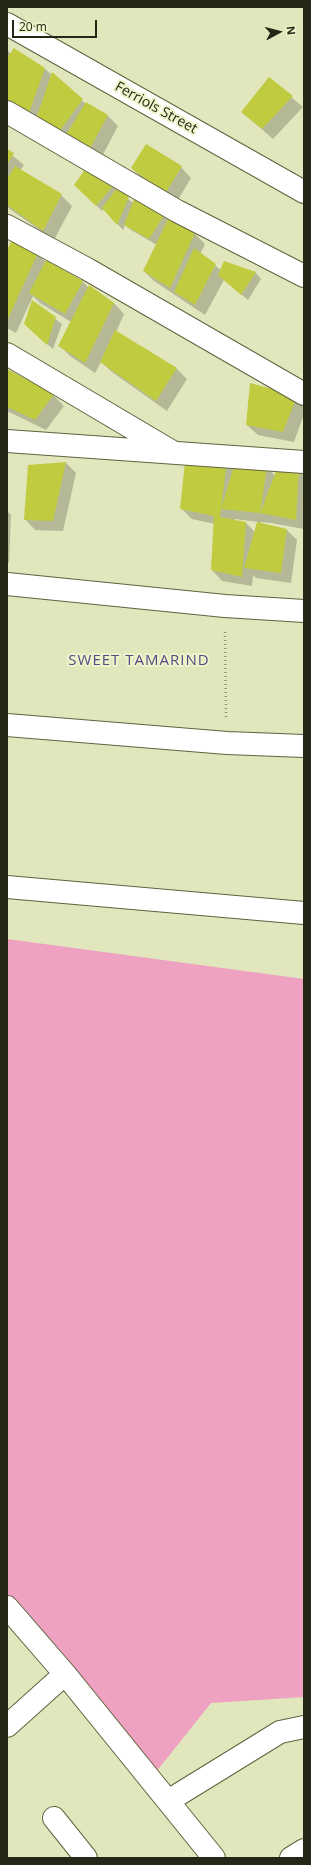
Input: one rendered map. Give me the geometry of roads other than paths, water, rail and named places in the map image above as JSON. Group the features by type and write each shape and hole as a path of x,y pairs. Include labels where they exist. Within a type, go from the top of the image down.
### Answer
{"street":[{"name":"Ferriols Street","path":"7,24 304,192"},
{"path":"7,112 178,210 304,276"},
{"path":"7,226 304,394"},
{"path":"7,354 174,453"},
{"path":"7,441 304,462"},
{"path":"7,584 225,606 304,612"},
{"path":"7,725 227,743 304,746"},
{"path":"7,887 304,913"},
{"path":"7,1607 65,1674 214,1858"},
{"path":"7,1726 65,1674"},
{"path":"168,1801 280,1732 304,1727"},
{"path":"54,1818 86,1858"},
{"path":"291,1858 304,1850"}],"district":[{"name":"SWEET TAMARIND","path":"139,661"}]}
